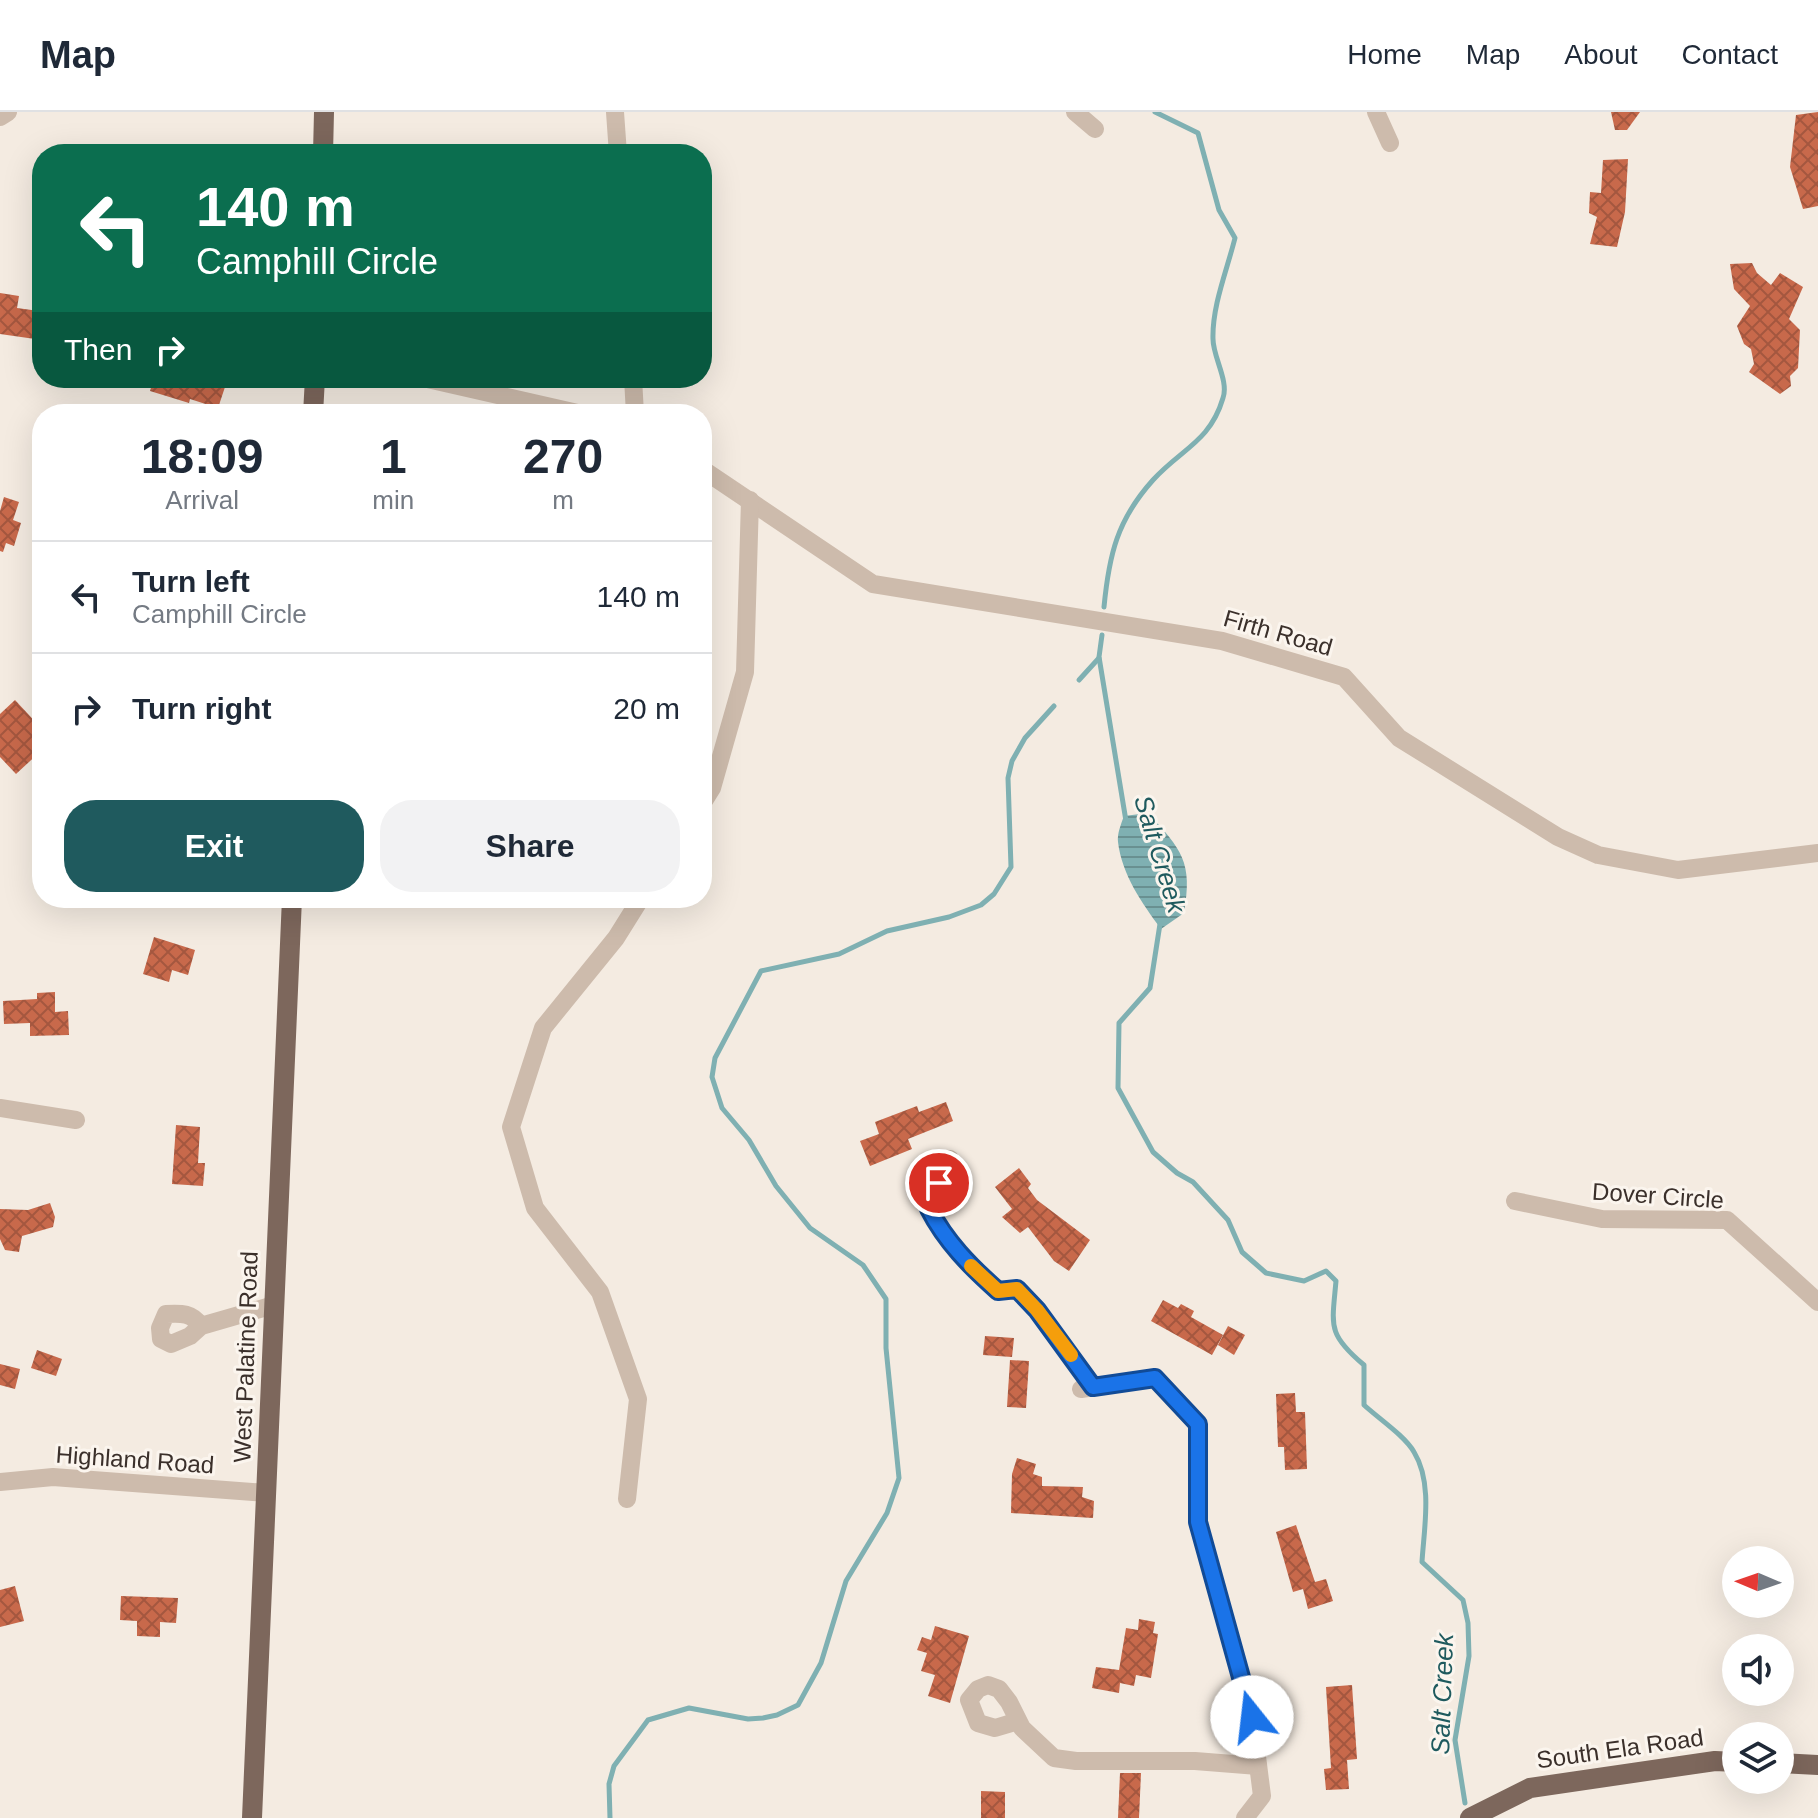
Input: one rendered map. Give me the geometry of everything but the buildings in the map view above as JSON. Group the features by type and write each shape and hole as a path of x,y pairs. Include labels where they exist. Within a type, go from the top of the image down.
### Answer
{"main road":[{"path":"323,144 324,112"},
{"name":"West Palatine Road","path":"252,1818 292,908"},
{"name":"South Ela Road","path":"1470,1818 1530,1788 1722,1761"},
{"path":"1794,1764 1818,1765"}],"street":[{"path":"0,117 8,112"},
{"path":"615,112 617,144"},
{"path":"1075,112 1095,129"},
{"path":"1376,112 1390,143"},
{"path":"467,388 538,404"},
{"name":"Firth Road","path":"712,475 873,584 1222,641 1344,677 1399,738 1558,837 1598,855 1678,870 1818,853"},
{"path":"712,788 745,672 750,500"},
{"path":"627,1499 638,1399 600,1292 535,1208 511,1127 543,1028 616,938 635,908"},
{"path":"0,1108 76,1120"},
{"path":"950,1159 929,1209 942,1234 974,1270 998,1291 1017,1289 1037,1310 1087,1388 1155,1378 1198,1424 1198,1522 1252,1717 1262,1796 1245,1818"},
{"name":"Dover Circle","path":"1515,1201 1602,1219 1727,1220 1818,1302"},
{"path":"201,1326 274,1305"},
{"name":"Highland Road","path":"0,1482 53,1477 266,1493"},
{"path":"1018,1721 1054,1758 1076,1761 1195,1761 1258,1766"}],"water":[{"path":"1148,813 1177,847 1186,869 1184,913 1161,929 1128,877 1118,842 1124,816"}],"waterway":[{"name":"Salt Creek","path":"1104,607 1112,555 1131,509 1153,480 1211,425 1224,391 1213,326 1235,238 1219,210 1198,133 1155,112"},
{"name":"Salt Creek","path":"1102,635 1099,657 1126,821"},
{"path":"1079,680 1099,658"},
{"path":"610,1818 609,1784 614,1766 648,1720 689,1708 748,1719 763,1718 798,1705 821,1663 846,1581 887,1513 899,1478 886,1348 886,1299 863,1265 810,1228 776,1186 749,1140 722,1108 712,1077 715,1058 761,971 839,954 887,931 949,917 981,905 994,894 1011,867 1008,778 1012,761 1025,738 1054,706"},
{"name":"Salt Creek","path":"1160,924 1150,988 1119,1023 1118,1088 1153,1152 1193,1182 1228,1220 1242,1252 1266,1273 1304,1281 1326,1271 1336,1281 1333,1309 1335,1328 1343,1345 1364,1365 1364,1405 1404,1440 1414,1452 1424,1477 1426,1506 1422,1562 1463,1600 1468,1623 1469,1656 1455,1740 1465,1803"}],"slow traffic":[{"path":"971,1266 998,1291 1017,1289 1071,1355"}],"route":[{"path":"939,1183 929,1209 942,1234 974,1270 998,1291 1017,1289 1037,1310 1093,1387 1155,1378 1198,1424 1198,1522 1252,1717"}]}
